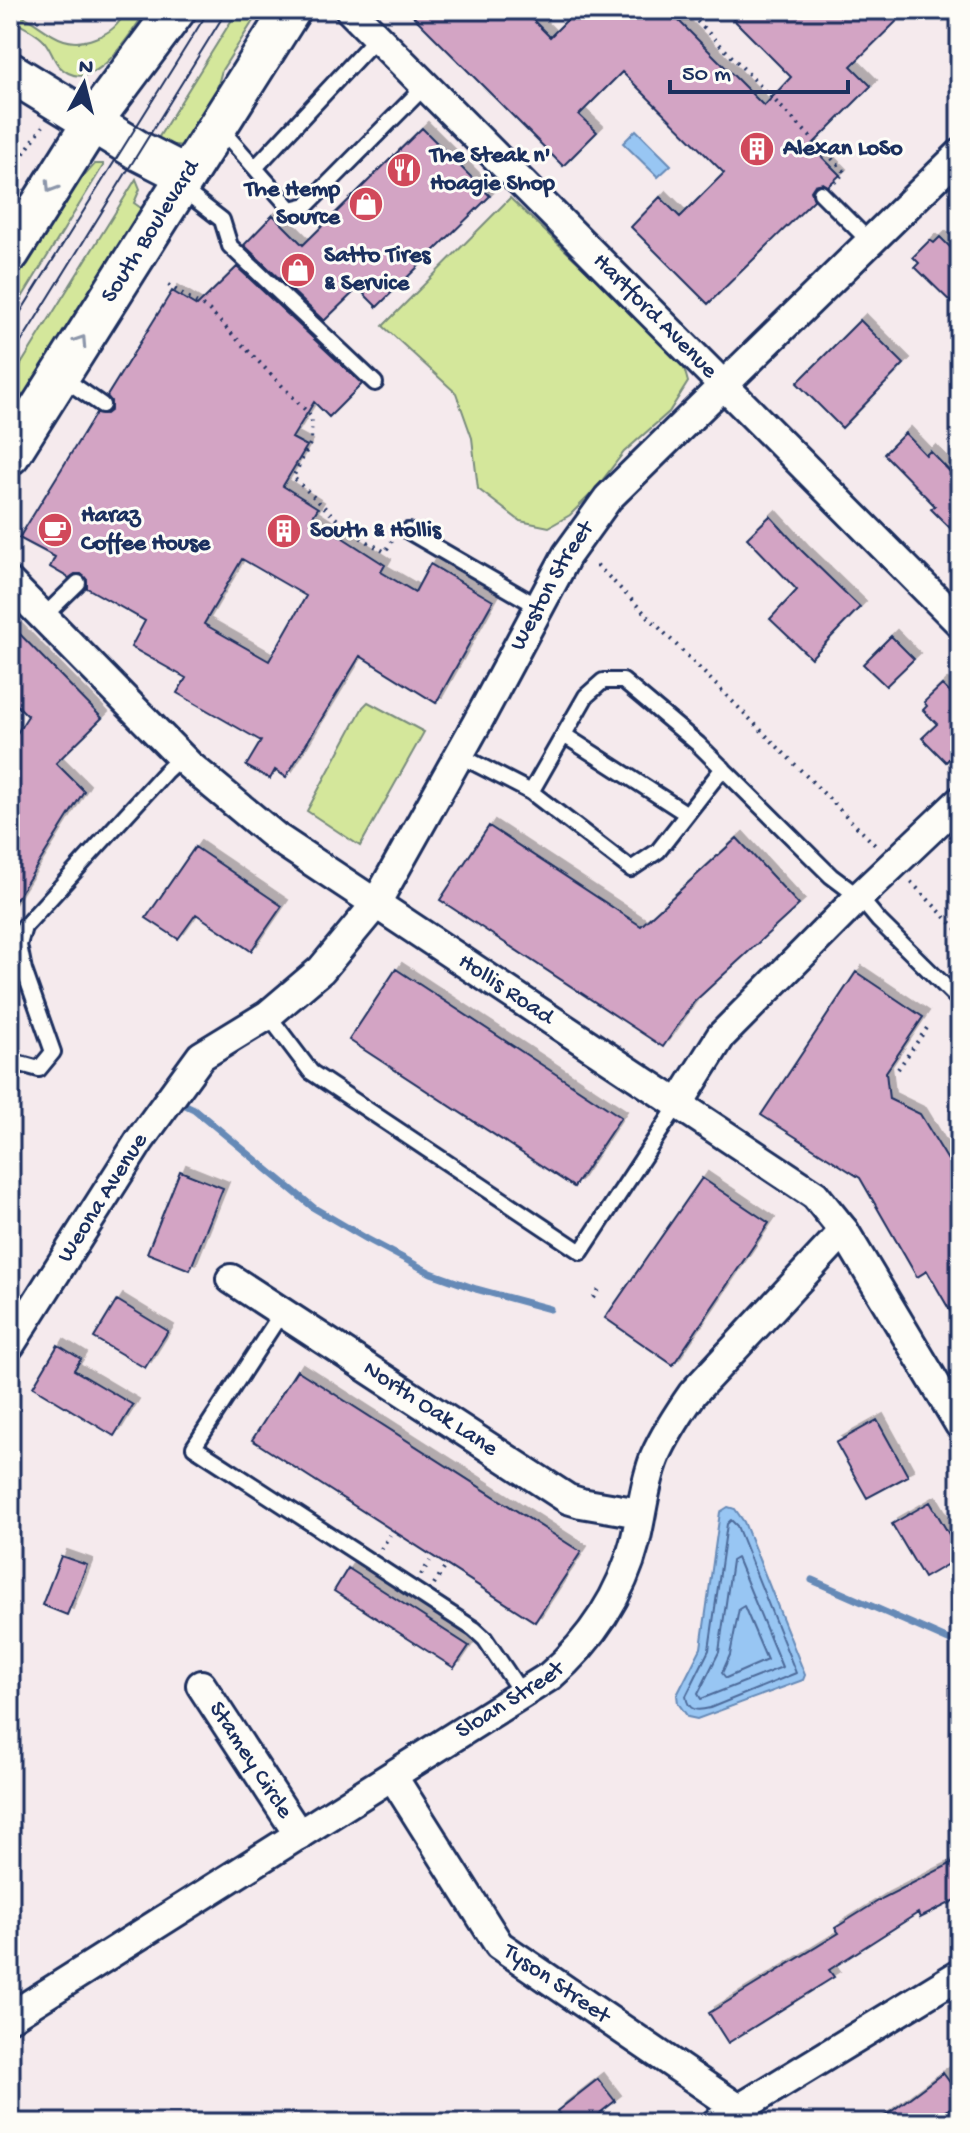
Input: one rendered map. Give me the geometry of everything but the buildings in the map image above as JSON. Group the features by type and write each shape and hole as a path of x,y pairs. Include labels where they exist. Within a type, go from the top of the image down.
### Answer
{"main road":[{"path":"10,253 93,121 176,10"},
{"path":"216,127 237,71 271,10"},
{"name":"South Boulevard","path":"10,455 291,10"},
{"path":"10,72 93,121 182,180"}],"street":[{"name":"Hartford Avenue","path":"350,10 960,623"},
{"name":"Weston Street","path":"201,1056 268,1015 321,970 375,905 567,555 608,498 960,154"},
{"name":"Hollis Road","path":"10,583 181,757 217,791 277,838 815,1195 844,1231 960,1425"},
{"path":"679,1103 721,1036 960,801"},
{"name":"Weona Avenue","path":"10,1345 140,1140 201,1056"},
{"name":"Sloan Street","path":"10,2017 393,1777 564,1665 605,1613 623,1581 655,1457 673,1421 693,1393 844,1231"},
{"name":"North Oak Lane","path":"231,1279 568,1499 640,1513"},
{"name":"Stamey Circle","path":"201,1685 299,1835"},
{"name":"Tyson Street","path":"393,1777 499,1945 728,2116"},
{"path":"728,2116 960,1974"}],"lane":[{"path":"255,168 377,37"},
{"path":"216,127 291,209 307,205 426,85"},
{"path":"182,180 222,220 230,246 375,383"},
{"path":"822,194 871,243"},
{"path":"59,375 102,405"},
{"path":"408,531 539,607"},
{"path":"43,617 78,583"},
{"path":"531,792 586,696 603,681 623,681 723,768 831,876 859,897 960,1001"},
{"path":"564,735 687,814"},
{"path":"459,755 531,792 631,869 658,851 723,768"},
{"path":"10,1061 39,1069 53,1052 24,970 19,945 24,927 181,757"},
{"path":"268,1015 311,1072 581,1252 679,1103"},
{"path":"282,1312 194,1447 474,1629 485,1639 522,1694"}],"path":[{"path":"686,10 845,172 822,194"},
{"path":"10,173 60,102"},
{"path":"168,285 209,310 312,417 311,442 293,477 348,530 385,552 400,526 408,531"},
{"path":"597,565 883,853"},
{"path":"908,879 960,932"},
{"path":"898,1069 927,1028"},
{"path":"593,1298 600,1288"}],"green space":[{"path":"10,10 60,39 82,42 110,30 127,10 147,10 109,60 85,75 72,75 59,66 42,39 10,19"},
{"path":"238,10 260,10 222,70 210,114 185,146 163,144 157,140"},
{"path":"95,164 103,166 10,317 10,278 79,172 86,174"},
{"path":"136,179 140,189 134,203 141,208 10,422 10,382"},
{"path":"510,198 682,361 688,382 669,412 624,452 594,491 570,515 549,527 520,521 478,489 472,438 456,393 383,326"},
{"path":"368,702 424,732 360,846 307,811"}],"water":[{"path":"636,130 671,165 658,177 623,143"},
{"path":"728,1507 735,1509 744,1522 805,1675 803,1680 697,1719 688,1717 678,1703 677,1695 701,1648 720,1512"}],"waterway":[{"path":"175,1100 194,1109 314,1208 367,1239 431,1273 550,1309"},
{"path":"812,1580 960,1645"}],"tram line":[{"path":"10,329 209,10"},
{"path":"10,360 227,10"}],"place":[{"name":"Alexan LoSo","path":"757,149"},
{"name":"The Steak n' Hoagie Shop","path":"404,170"},
{"name":"The Hemp Source","path":"366,204"},
{"name":"Satto Tires & Service","path":"298,270"},
{"name":"Haraz Coffee House","path":"55,530"},
{"name":"South & Hollis","path":"284,531"}]}
